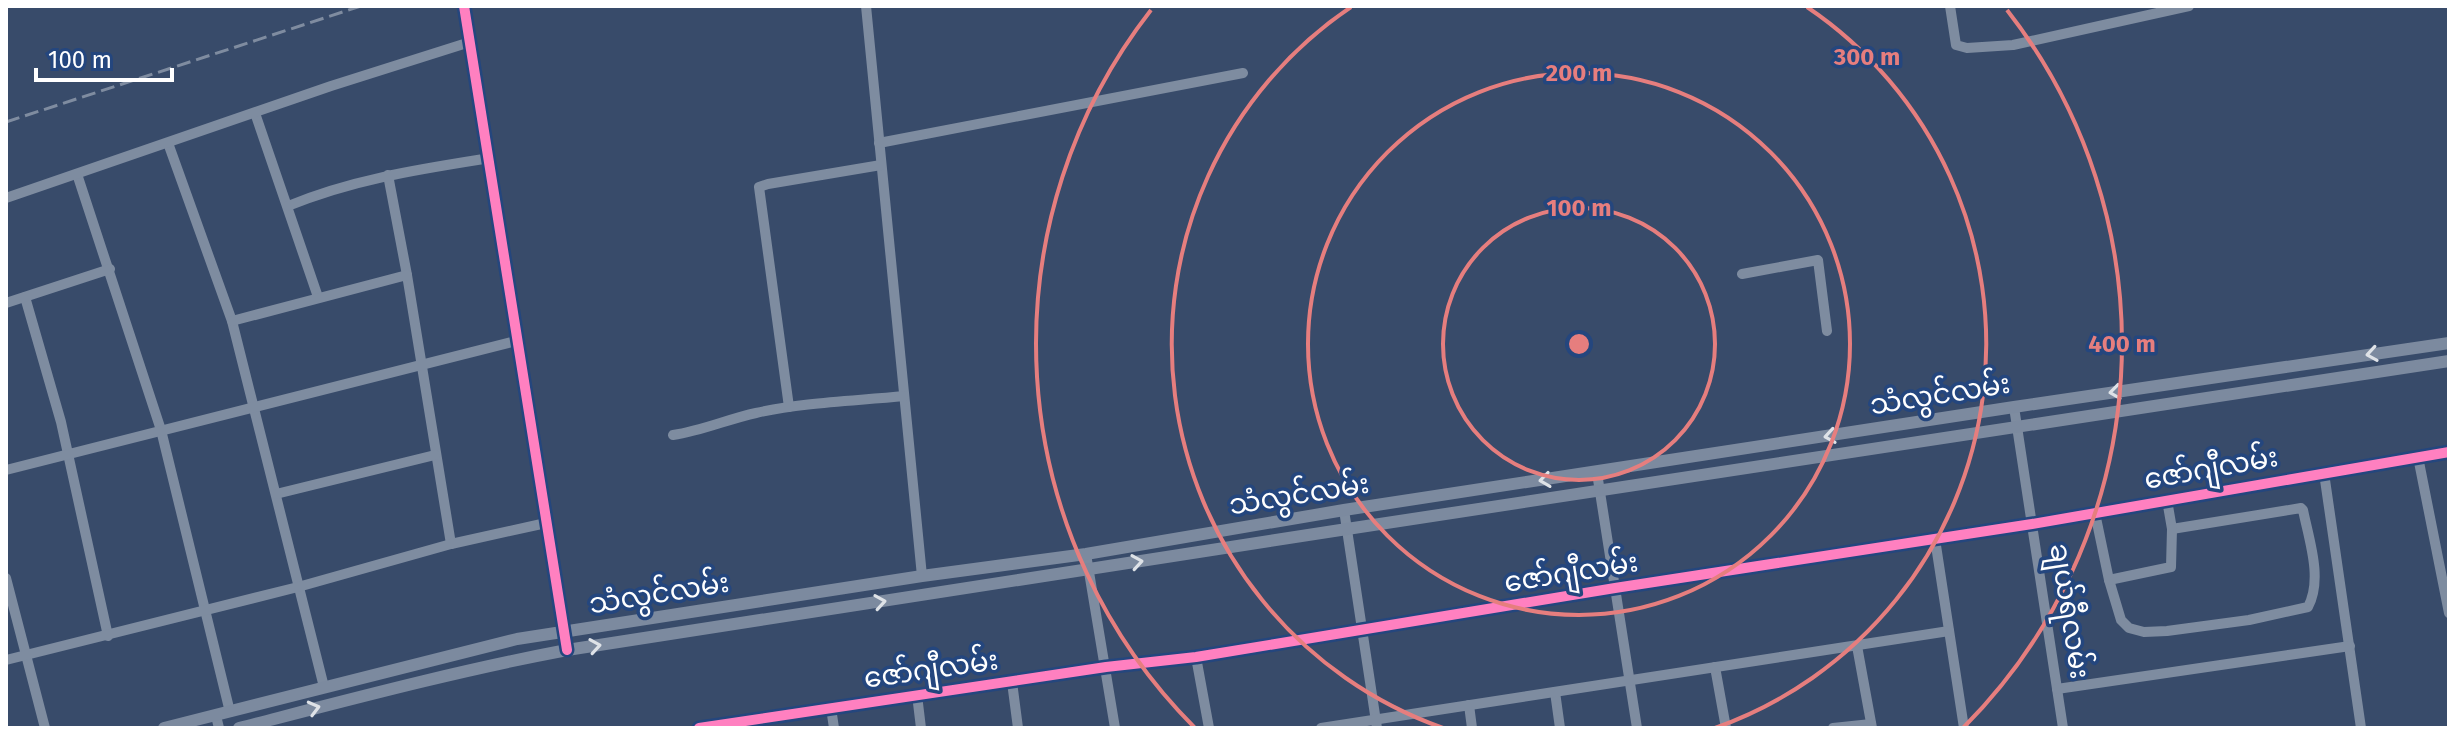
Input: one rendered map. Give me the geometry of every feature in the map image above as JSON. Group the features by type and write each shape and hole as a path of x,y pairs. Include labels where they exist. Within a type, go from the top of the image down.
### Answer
{"main road":[{"name":"သံလွင်လမ်း","path":"164,728 217,722 230,712 517,639 922,576 1086,554 1344,510 2014,407 2449,343"},
{"name":"သံလွင်လမ်း","path":"239,728 417,681 567,650 2449,361"},
{"path":"2283,368 2285,387"},
{"path":"1803,440 1806,460"},
{"path":"831,591 834,609"}],"street":[{"path":"464,6 567,650"},
{"path":"866,6 922,576"},
{"path":"1950,6 1956,45 1967,48 2013,45 2189,6"},
{"path":"6,198 470,42"},
{"path":"879,143 1243,73"},
{"path":"255,113 318,297"},
{"path":"168,143 232,321 324,687"},
{"path":"288,206 319,193 388,175 490,158"},
{"path":"789,407 759,187 881,165"},
{"path":"77,174 161,430 230,712"},
{"path":"388,175 451,544"},
{"path":"1742,274 1818,260 1827,331"},
{"path":"6,303 110,269"},
{"path":"232,321 407,275"},
{"path":"25,297 61,422 108,636"},
{"path":"6,470 516,341"},
{"path":"673,435 696,432 754,413 789,407 904,396"},
{"name":"ချယ်ရီလမ်း","path":"2014,407 2063,728"},
{"name":"ဇော်ဂျီလမ်း","path":"699,728 739,725 917,695 1361,631 1615,588 2032,524 2449,452"},
{"path":"276,494 435,455"},
{"path":"2418,457 2449,613"},
{"path":"1597,473 1637,728"},
{"path":"2324,473 2361,728"},
{"path":"2109,580 2171,567 2172,529 2167,500"},
{"path":"2095,513 2109,580 2121,620 2129,628 2144,632 2195,628 2304,609 2314,596 2313,559 2301,508 2172,529"},
{"path":"1344,510 1376,724"},
{"path":"6,660 298,587 451,544 546,523"},
{"path":"1935,539 1964,728"},
{"path":"1086,554 1115,728"},
{"path":"6,578 45,728"},
{"path":"1321,728 1376,724 1469,705 1949,631"},
{"path":"1833,728 1871,726 1857,646"},
{"path":"2057,689 2350,646"},
{"path":"1196,657 1209,728"},
{"path":"1715,667 1726,728"},
{"path":"1012,682 1018,728"},
{"path":"1555,692 1560,728"},
{"path":"917,695 921,728"},
{"path":"1469,705 1472,728"},
{"path":"831,708 834,728"}],"railway":[{"path":"6,122 361,6"}],"cycle path":[{"path":"464,6 567,650"},
{"path":"699,728 1106,667 1196,657 2032,524 2449,452"}]}
